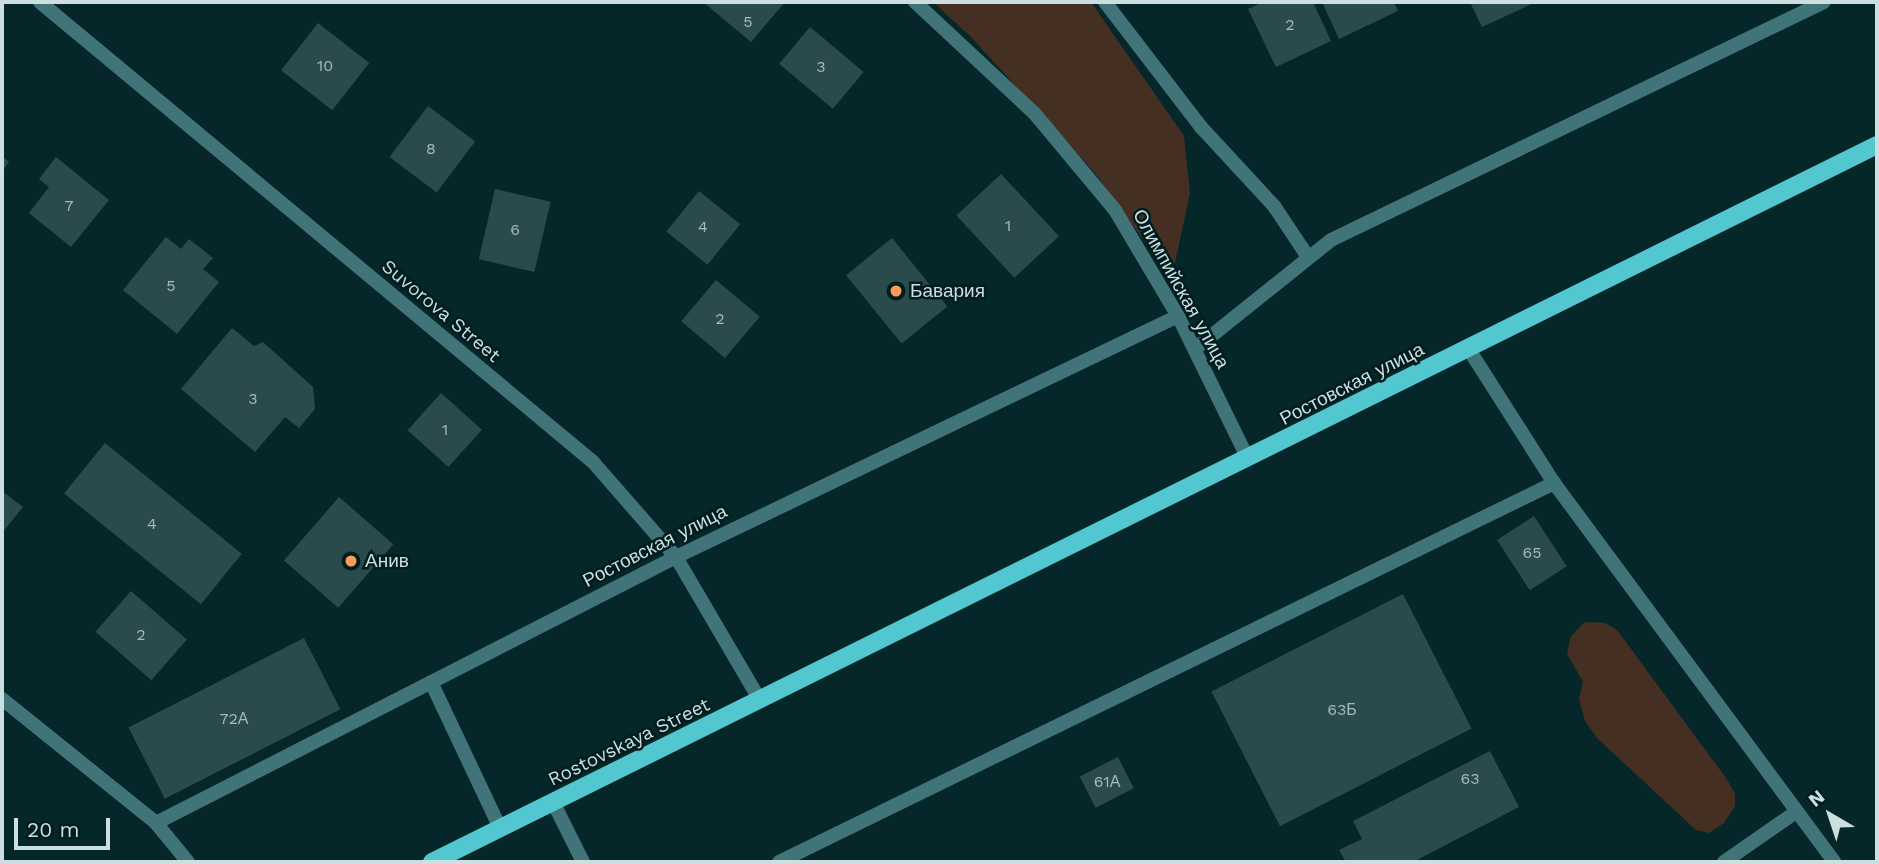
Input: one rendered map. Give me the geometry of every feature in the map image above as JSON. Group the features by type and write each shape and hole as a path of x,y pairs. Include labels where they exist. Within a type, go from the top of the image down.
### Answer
{"main road":[{"name":"Ростовская улица","path":"760,700 1877,145"},
{"name":"Rostovskaya Street","path":"432,862 760,700"}],"street":[{"name":"Suvorova Street","path":"40,2 593,462 676,557 760,700"},
{"name":"Олимпийская улица","path":"915,2 1035,114 1081,166 1115,211 1178,316 1248,459"},
{"path":"1105,2 1201,127 1274,206 1308,257"},
{"path":"1195,349 1331,240 1824,2"},
{"name":"Ростовская улица","path":"156,823 676,557 1178,316"},
{"path":"1468,348 1553,483 1833,862"},
{"path":"779,862 1553,483"},
{"path":"431,682 500,828"},
{"path":"2,699 156,823 188,862"},
{"path":"553,802 583,862"},
{"path":"1724,862 1796,812"}],"shaded area":[{"path":"933,2 1091,2 1184,136 1190,193 1175,263 1163,267 1095,173 971,37"},
{"path":"1585,622 1605,623 1617,630 1726,778 1735,794 1735,806 1724,823 1709,833 1696,830 1597,738 1585,721 1579,699 1583,682 1567,654 1571,636"}],"building":[{"path":"703,2 785,2 751,42"},
{"path":"1263,2 1313,2 1331,41 1276,67 1248,9"},
{"path":"1322,2 1394,2 1398,11 1339,39"},
{"path":"1470,2 1536,2 1482,27"},
{"path":"318,23 369,63 332,110 281,70"},
{"path":"810,27 864,72 833,109 779,64"},
{"path":"428,106 475,142 437,193 389,157"},
{"path":"2,156 9,162 2,171"},
{"path":"56,157 109,200 71,247 29,213 49,187 39,179"},
{"path":"1001,174 1059,236 1014,278 956,216"},
{"path":"495,189 551,202 534,272 479,259"},
{"path":"699,191 740,224 707,265 666,231"},
{"path":"166,237 181,249 189,239 213,258 203,269 219,282 177,334 123,290"},
{"name":"Бавария","path":"892,238 947,306 902,344 846,275"},
{"path":"716,280 760,317 725,358 681,321"},
{"path":"232,328 254,346 263,342 313,387 315,409 299,428 285,417 255,452 181,389"},
{"path":"441,393 482,430 448,467 408,430"},
{"path":"105,443 242,554 201,604 64,494"},
{"path":"2,491 23,507 2,533"},
{"path":"339,497 393,544 338,608 284,560"},
{"path":"1534,516 1567,566 1530,590 1497,540"},
{"path":"131,591 187,640 151,680 96,632"},
{"path":"1403,594 1472,729 1280,826 1211,692"},
{"path":"304,638 340,709 165,799 128,727"},
{"path":"1490,751 1519,807 1413,862 1346,862 1339,850 1362,839 1353,821"},
{"path":"1118,757 1134,788 1096,808 1080,777"}],"place":[{"name":"Бавария","path":"896,291"},
{"name":"Анив","path":"351,561"}]}
